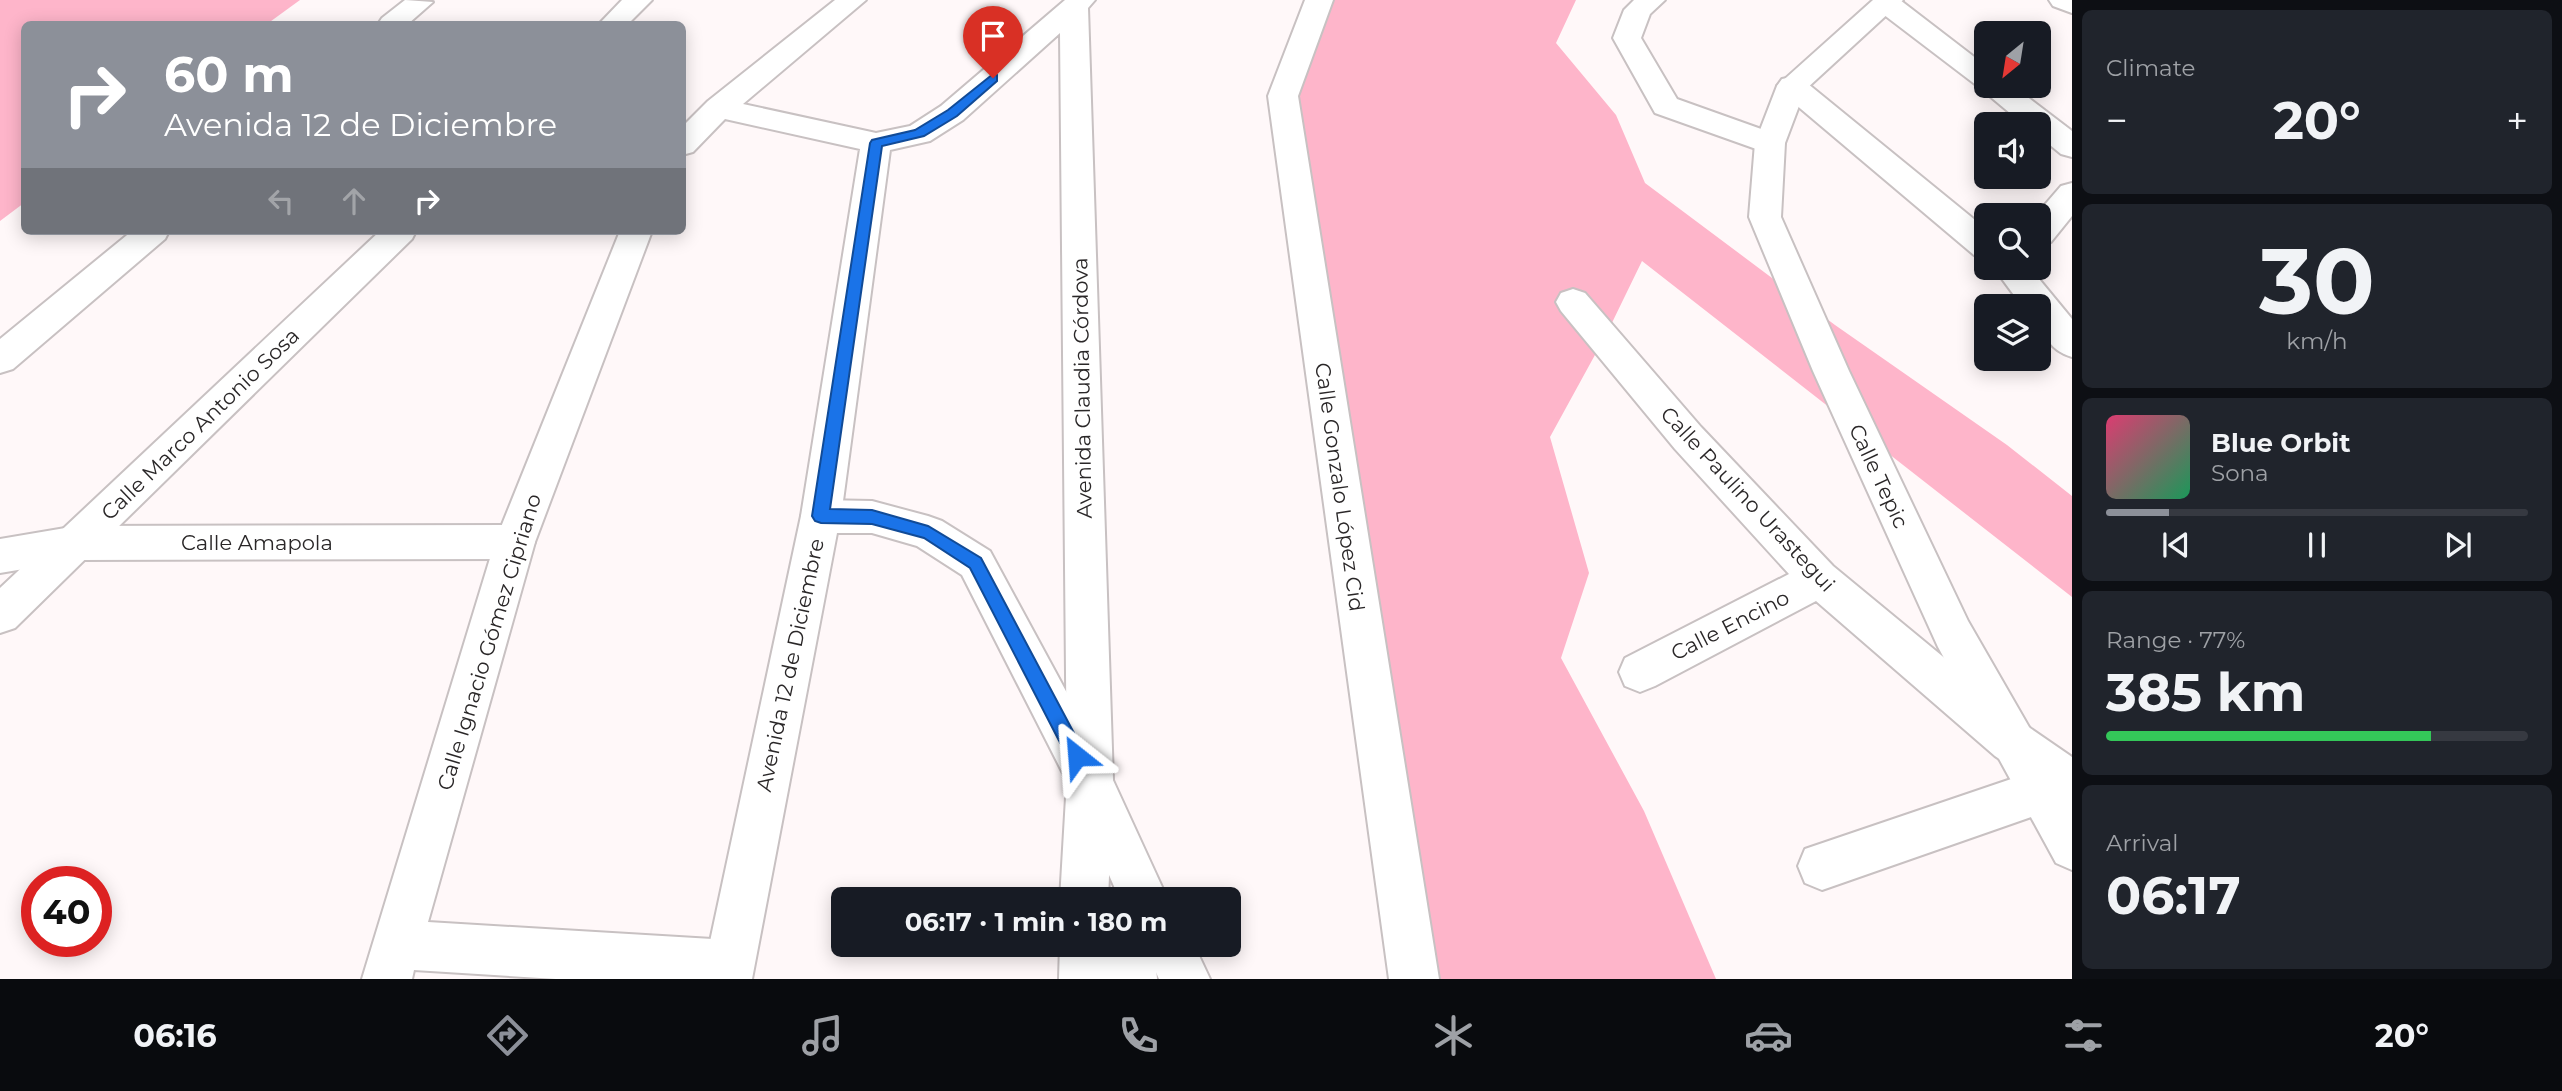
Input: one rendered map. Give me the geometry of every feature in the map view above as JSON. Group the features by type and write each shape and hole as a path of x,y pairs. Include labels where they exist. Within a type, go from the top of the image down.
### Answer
{"street":[{"path":"616,21 638,0"},
{"path":"686,141 719,108 852,0"},
{"name":"Calle Gonzalo López Cid","path":"1319,0 1283,96 1414,979"},
{"path":"1651,0 1638,10 1627,38 1666,106 1770,143"},
{"path":"2063,0 2072,5"},
{"path":"1974,70 1887,1 1792,86 1974,237"},
{"path":"396,21 419,2"},
{"path":"719,108 876,143 919,134 952,113 1078,4"},
{"name":"Avenida Claudia Córdova","path":"1078,4 1090,780 1113,887"},
{"name":"Calle Tepic","path":"1792,86 1770,143 1765,218 1830,370 1947,622 2011,741"},
{"path":"2009,98 2072,147"},
{"name":"Avenida 12 de Diciembre","path":"728,972 821,516 876,143"},
{"path":"2051,219 2072,194"},
{"path":"0,359 148,235"},
{"name":"Calle Marco Antonio Sosa","path":"0,615 396,235"},
{"name":"Calle Ignacio Gómez Cipriano","path":"393,962 515,542 634,235"},
{"path":"2022,280 2072,344"},
{"name":"Calle Paulino Urastegui","path":"1573,302 1688,438 1819,579 2011,741 2056,787"},
{"path":"821,516 872,517 928,533 976,563 1090,780"},
{"name":"Calle Amapola","path":"0,556 77,543 515,542"},
{"name":"Calle Encino","path":"1640,672 1819,579"},
{"path":"1822,866 2056,787 2072,847"},
{"path":"1084,957 1084,979"},
{"path":"1131,957 1132,979"},
{"path":"1173,957 1185,979"},
{"path":"393,962 728,972"}],"shaded area":[{"path":"0,0 300,0 271,21 21,21 21,205 0,221"},
{"path":"1332,0 1576,0 1556,43 1616,115 1645,183 1835,325 2007,445 2072,496 2072,597 1642,261 1607,333 1550,437 1589,573 1561,658 1644,811 1716,979 1422,979 1311,250 1298,87"}],"route":[{"path":"993,78 952,113 919,134 876,143 821,516 872,517 928,533 976,563 1077,756"}]}
